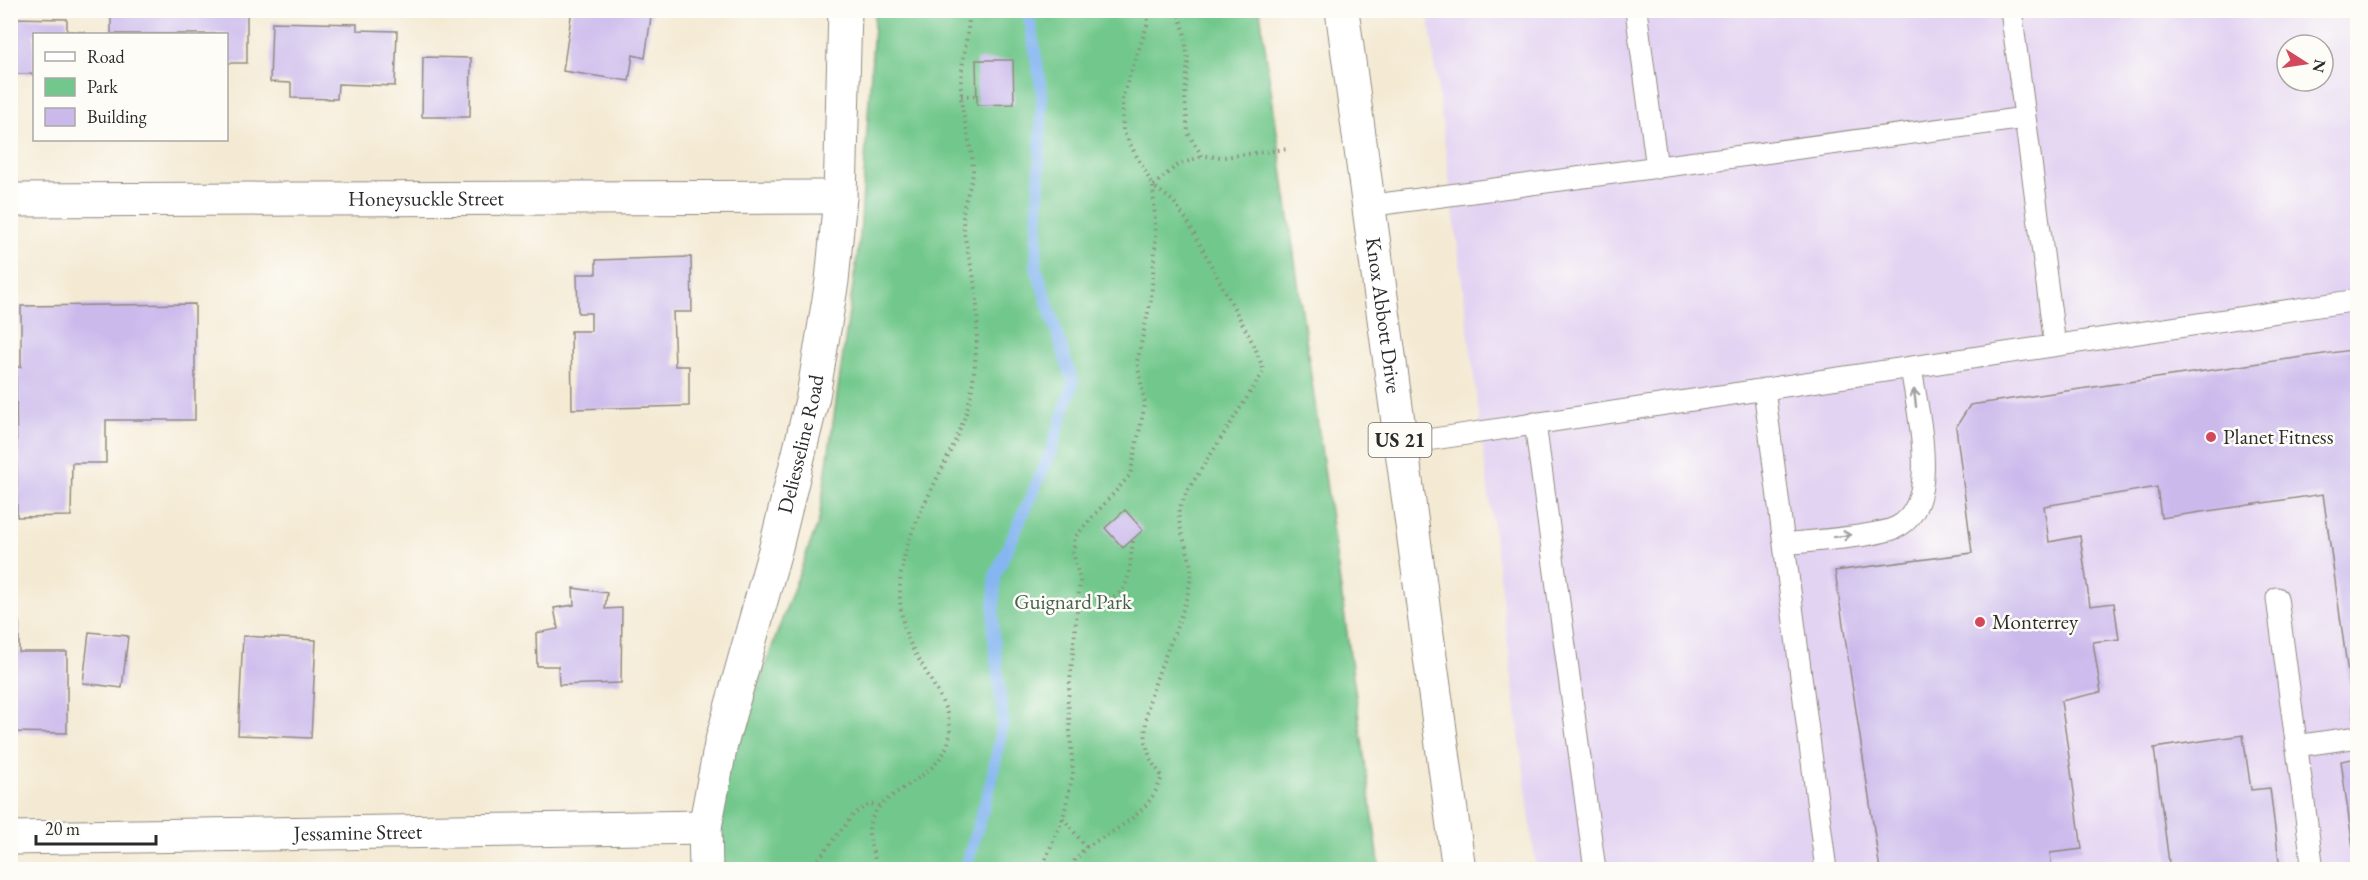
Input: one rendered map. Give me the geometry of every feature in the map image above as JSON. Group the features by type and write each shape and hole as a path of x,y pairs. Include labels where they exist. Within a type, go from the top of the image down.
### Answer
{"street":[{"name":"Deliesseline Road","path":"706,870 705,828 721,744 776,548 813,396 832,281 840,197 845,10"},
{"name":"Knox Abbott Drive","path":"1342,10 1459,870"},
{"name":"Honeysuckle Street","path":"10,200 840,197"},
{"name":"Jessamine Street","path":"10,838 705,828"}],"lane":[{"path":"1636,10 1657,168"},
{"path":"2011,10 2055,345"},
{"path":"1367,207 2025,118"},
{"path":"1400,444 2358,300"},
{"path":"1784,544 1889,530 1906,522 1912,514 1919,501 1924,472 1911,367"},
{"path":"1764,389 1826,870"},
{"path":"1535,423 1595,870"},
{"path":"2277,598 2313,870"},
{"path":"2296,746 2358,737"}],"path":[{"path":"878,870 869,832 871,820 881,806 938,762 950,734 949,718 908,640 901,612 900,585 904,559 918,521 940,467 966,417 975,366 977,303 963,216 973,174 971,142 960,96 961,62 970,10"},
{"path":"1072,870 1075,860 1086,847 1124,825 1157,793 1162,776 1154,767 1145,746 1145,725 1152,696 1186,597 1191,572 1179,512 1186,493 1264,371 1255,347 1189,224 1173,201 1153,186 1123,131 1122,98 1148,22 1147,10"},
{"path":"1177,10 1184,30 1188,61 1185,98 1188,133 1202,156"},
{"path":"960,96 977,96"},
{"path":"1153,186 1176,166 1202,156 1224,157 1287,149"},
{"path":"1041,870 1063,818 1073,774 1068,701 1080,581 1073,552 1075,537 1130,475 1144,404 1137,362 1151,299 1156,236 1153,186"},
{"path":"1078,603 1112,600 1123,591 1128,576 1133,539"},
{"path":"816,870 816,862 854,814 870,804 881,806"},
{"path":"1063,818 1086,847"}],"shaded area":[{"path":"1428,11 2357,11 2357,869 1536,869"}],"green space":[{"name":"Guignard Park","path":"875,11 1260,11 1380,869 709,869 705,828 819,520 860,236"}],"building":[{"path":"111,10 247,10 247,63 228,63 228,33 111,33"},
{"path":"572,10 652,10 645,58 633,55 629,81 563,71"},
{"path":"10,18 67,19 67,31 85,32 33,33 33,74 10,74"},
{"path":"272,22 357,24 357,30 397,31 395,86 338,84 337,99 291,98 291,83 270,82"},
{"path":"423,57 471,58 470,117 422,117"},
{"path":"976,60 1013,60 1014,104 977,105"},
{"path":"691,257 692,312 673,312 675,366 689,366 689,406 572,409 571,331 591,331 591,313 578,313 577,274 596,274 596,260"},
{"path":"195,304 195,420 106,420 106,463 72,463 71,516 17,517 16,367 21,367 21,306"},
{"path":"2358,349 2358,724 2355,724 2323,494 2161,518 2157,487 2044,506 2049,542 2080,536 2090,606 2114,603 2119,639 2093,642 2101,692 2061,701 2082,849 2050,853 2052,870 1880,870 1835,571 1972,553 1956,427 1970,405"},
{"path":"1125,510 1143,530 1123,548 1105,528"},
{"path":"573,588 607,593 605,609 622,608 621,683 559,685 558,666 537,666 536,633 558,629 554,608 574,605"},
{"path":"10,622 19,622 19,652 67,652 67,733 10,732"},
{"path":"89,632 128,636 122,688 83,683"},
{"path":"243,636 316,640 311,738 238,735"},
{"path":"2243,735 2251,790 2270,788 2280,870 2170,870 2154,748"},
{"path":"2358,758 2358,870 2356,870 2341,761"}],"waterway":[{"path":"965,870 991,783 1003,722 993,631 995,576 1050,454 1073,383 1036,267 1042,93 1028,10"}],"place":[{"name":"Planet Fitness","path":"2211,437"},
{"name":"Monterrey","path":"1980,622"}]}
